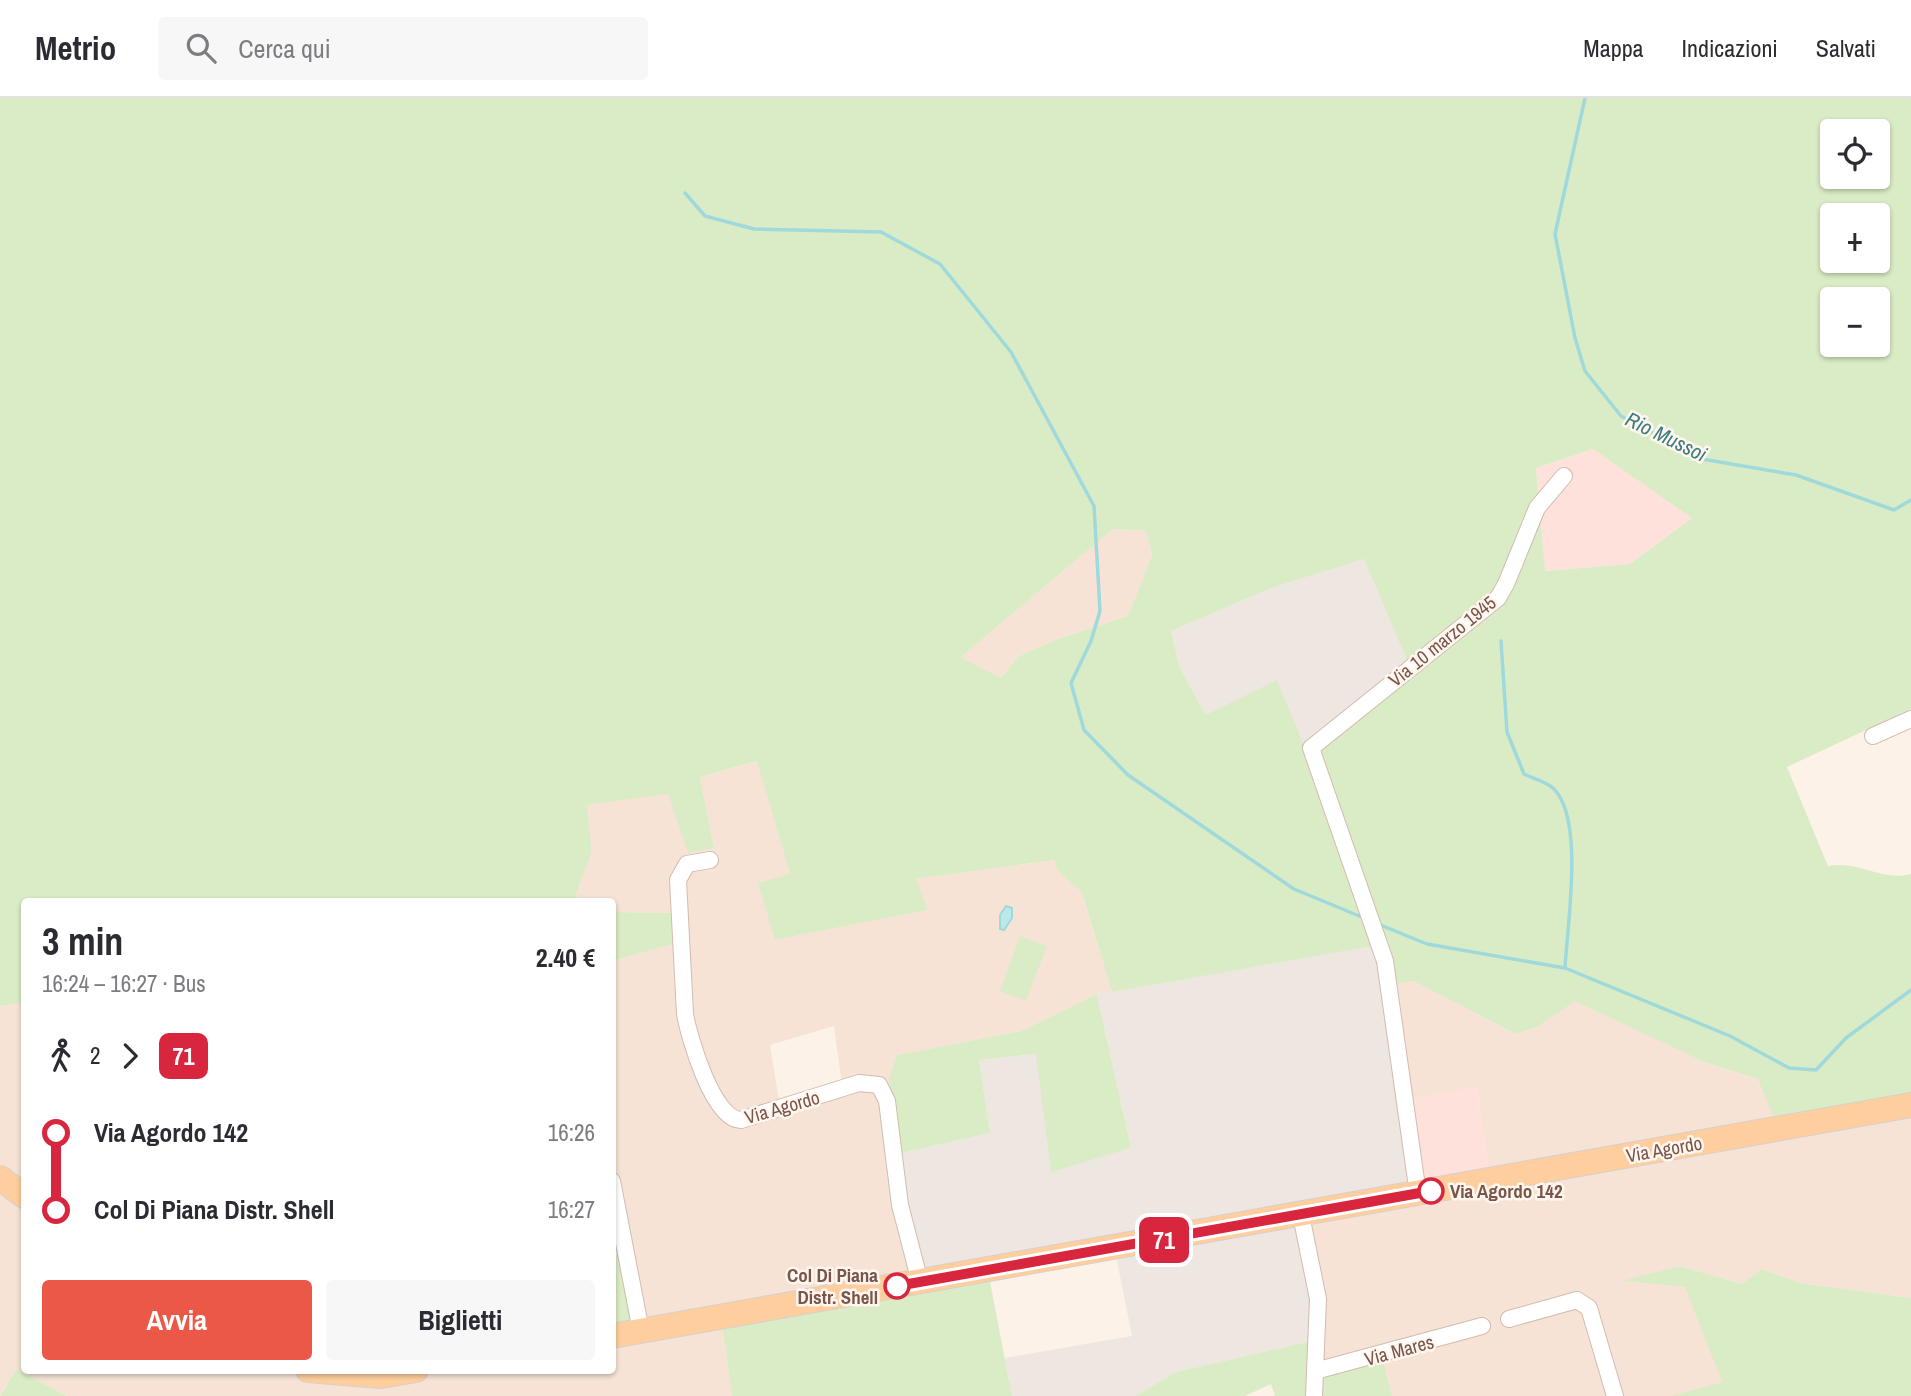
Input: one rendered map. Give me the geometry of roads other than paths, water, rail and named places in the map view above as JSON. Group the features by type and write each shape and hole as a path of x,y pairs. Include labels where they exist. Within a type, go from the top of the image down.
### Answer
{"main road":[{"name":"Via Agordo","path":"616,1335 1911,1105"},
{"path":"0,1178 21,1194"},
{"path":"357,1374 393,1374"}],"street":[{"name":"Via 10 marzo 1945","path":"1418,1194 1385,961 1311,748 1498,598 1537,508 1564,476"},
{"path":"1872,736 1911,719"},
{"name":"Via Agordo","path":"710,860 687,864 678,880 685,1014 690,1035 713,1093 726,1114 741,1120 859,1083 878,1085 887,1101 900,1205 920,1282"},
{"path":"616,1202 641,1331"},
{"path":"1301,1215 1318,1299 1314,1396"},
{"path":"1509,1320 1577,1300 1584,1302 1589,1308 1615,1396"},
{"name":"Via Mares","path":"1315,1371 1482,1326"}],"water":[{"path":"1006,906 1012,908 1012,918 1004,930 1000,929 1000,915"}],"waterway":[{"name":"Rio Mussoi","path":"1585,98 1555,234 1575,338 1585,371 1621,416 1702,459 1796,475 1894,510 1911,500"},
{"path":"685,193 705,216 754,229 881,232 940,264 1011,352 1094,506 1100,611 1091,641 1071,683 1084,730 1128,775 1294,889 1364,918"},
{"path":"1501,641 1507,732 1524,774 1553,788 1563,803 1569,823 1572,874 1565,968"},
{"path":"1378,924 1427,944 1565,968 1730,1036 1789,1068 1816,1070 1846,1038 1911,990"}],"place":[{"name":"Via Agordo 142","path":"1431,1191"},
{"name":"Col Di Piana Distr. Shell","path":"897,1286"}]}
